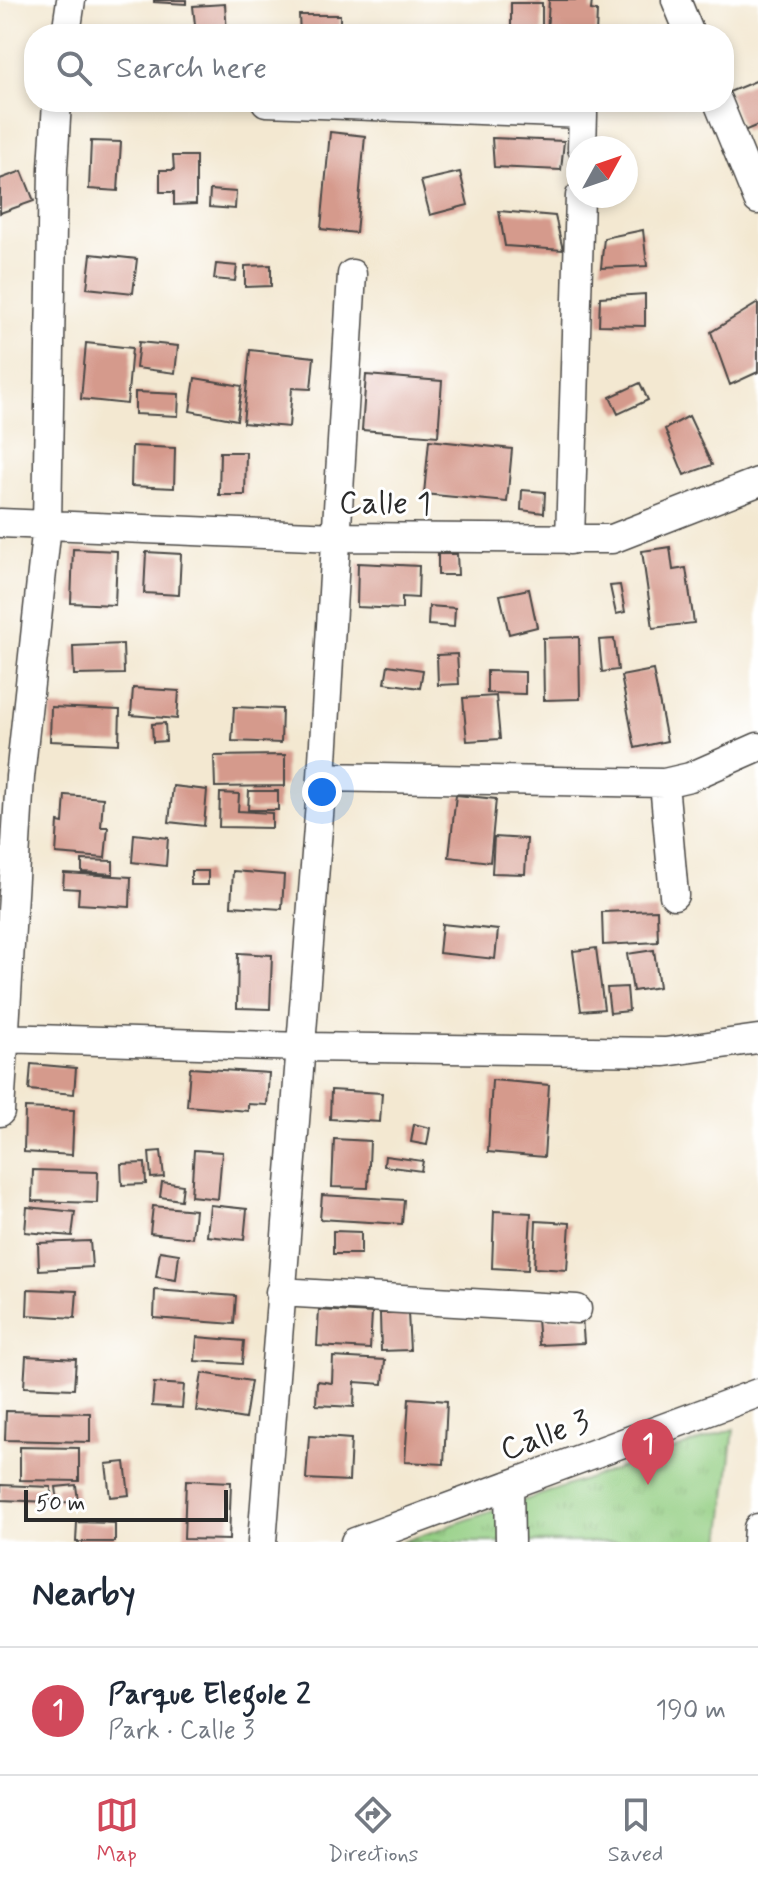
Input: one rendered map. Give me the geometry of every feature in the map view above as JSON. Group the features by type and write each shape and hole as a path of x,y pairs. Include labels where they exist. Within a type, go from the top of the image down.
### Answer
{"street":[{"path":"67,24 71,0"},
{"path":"676,0 686,24"},
{"path":"0,1112 10,777 47,525 56,112"},
{"path":"530,112 583,114 582,136"},
{"path":"722,112 758,200"},
{"path":"570,540 580,208"},
{"path":"262,1542 280,1292 303,1047 352,274"},
{"name":"Calle 1","path":"0,523 336,537 612,539 758,482"},
{"path":"322,777 664,783 690,777 758,747"},
{"path":"664,783 674,895"},
{"path":"3,1038 303,1047 665,1052 758,1039"},
{"path":"280,1292 577,1309"},
{"name":"Calle 3","path":"355,1542 758,1393"},
{"path":"509,1485 510,1542"},
{"path":"757,1542 758,1528"}],"green space":[{"path":"734,1429 721,1542 402,1542"}],"building":[{"path":"186,0 186,4 154,2"},
{"path":"549,0 592,0 591,10 597,11 596,24 548,24"},
{"path":"511,3 542,3 542,24 511,24"},
{"path":"225,4 226,24 195,24 193,6"},
{"path":"299,15 340,15 340,24 299,24"},
{"path":"758,80 758,125 744,131 734,105 734,90"},
{"path":"330,132 365,136 356,233 321,229"},
{"path":"492,138 564,141 561,170 494,167"},
{"path":"91,141 121,142 118,191 89,189"},
{"path":"173,156 196,156 196,204 174,205 174,192 160,192 160,170 174,170"},
{"path":"22,171 34,201 0,213 0,179"},
{"path":"460,172 468,205 430,215 421,181"},
{"path":"210,190 236,192 235,209 209,207"},
{"path":"499,211 555,216 563,250 505,246"},
{"path":"643,230 647,266 601,268 604,238"},
{"path":"91,254 137,259 133,293 87,288"},
{"path":"216,264 237,266 235,281 214,279"},
{"path":"271,265 271,286 245,287 245,266"},
{"path":"645,294 645,326 599,325 600,297"},
{"path":"758,303 758,372 730,385 711,332"},
{"path":"139,342 178,346 175,373 136,368"},
{"path":"86,343 132,348 127,404 81,399"},
{"path":"250,350 314,357 311,389 292,388 289,427 243,423"},
{"path":"366,375 442,381 438,436 362,430"},
{"path":"195,378 242,386 237,420 190,411"},
{"path":"640,383 648,400 618,414 610,397"},
{"path":"135,392 179,394 178,416 135,414"},
{"path":"689,416 712,465 684,475 665,429"},
{"path":"429,440 512,449 507,502 424,494"},
{"path":"132,446 175,448 174,488 131,486"},
{"path":"220,452 246,452 245,495 219,495"},
{"path":"522,490 545,492 544,513 521,510"},
{"path":"670,547 673,570 686,568 694,623 653,628 642,551"},
{"path":"73,549 117,551 115,605 71,603"},
{"path":"146,552 181,554 179,595 144,593"},
{"path":"438,554 457,554 458,575 438,575"},
{"path":"358,563 419,566 418,598 402,597 402,609 357,607"},
{"path":"620,585 625,612 616,614 610,586"},
{"path":"529,589 537,627 509,634 500,595"},
{"path":"429,606 455,608 454,627 428,625"},
{"path":"579,637 580,699 544,700 543,638"},
{"path":"614,639 618,670 602,672 599,640"},
{"path":"123,644 124,674 74,675 73,646"},
{"path":"457,654 459,684 438,685 437,655"},
{"path":"388,665 423,670 420,688 385,683"},
{"path":"653,670 667,741 635,748 621,676"},
{"path":"487,671 525,672 525,694 487,693"},
{"path":"133,688 179,691 177,719 131,715"},
{"path":"496,696 500,739 467,741 463,698"},
{"path":"51,707 120,710 119,744 50,741"},
{"path":"234,707 282,709 281,743 232,741"},
{"path":"165,723 166,741 153,742 152,724"},
{"path":"285,755 285,786 215,787 214,756"},
{"path":"173,786 207,790 204,826 169,822"},
{"path":"249,791 278,791 278,810 248,810"},
{"path":"220,793 239,794 238,811 272,813 272,828 219,827"},
{"path":"65,795 103,798 101,827 108,827 105,858 56,854 58,822 63,823"},
{"path":"456,795 496,799 490,862 449,857"},
{"path":"134,834 168,838 166,866 132,862"},
{"path":"494,837 527,839 525,874 492,873"},
{"path":"82,860 113,861 113,874 82,872"},
{"path":"191,871 208,871 208,885 191,885"},
{"path":"233,871 284,875 282,909 231,906"},
{"path":"64,873 131,877 130,907 78,904 79,889 63,888"},
{"path":"657,910 658,942 603,945 602,912"},
{"path":"442,924 498,930 495,959 439,953"},
{"path":"596,948 604,1009 581,1011 573,951"},
{"path":"654,950 659,987 633,991 627,954"},
{"path":"238,953 272,955 270,1009 237,1008"},
{"path":"627,987 629,1011 610,1013 607,988"},
{"path":"31,1064 76,1068 74,1094 29,1090"},
{"path":"190,1068 269,1073 267,1105 248,1104 248,1111 187,1106"},
{"path":"492,1080 549,1085 544,1157 488,1152"},
{"path":"331,1090 382,1093 380,1122 330,1119"},
{"path":"25,1108 74,1110 72,1155 24,1152"},
{"path":"414,1124 430,1128 427,1145 411,1142"},
{"path":"334,1139 370,1141 368,1188 332,1187"},
{"path":"194,1150 222,1152 218,1199 191,1196"},
{"path":"161,1151 164,1177 151,1178 149,1152"},
{"path":"385,1156 423,1161 421,1171 384,1166"},
{"path":"145,1163 146,1184 122,1185 121,1164"},
{"path":"33,1170 98,1172 97,1203 32,1201"},
{"path":"162,1182 183,1185 181,1200 160,1197"},
{"path":"322,1195 404,1200 402,1224 320,1219"},
{"path":"210,1205 247,1209 244,1240 207,1236"},
{"path":"153,1206 195,1210 192,1238 150,1233"},
{"path":"27,1207 75,1212 72,1236 25,1232"},
{"path":"494,1211 531,1213 528,1270 492,1268"},
{"path":"536,1221 570,1223 567,1270 534,1268"},
{"path":"333,1231 361,1232 361,1254 333,1254"},
{"path":"90,1241 92,1267 39,1270 38,1243"},
{"path":"160,1251 179,1254 176,1280 156,1277"},
{"path":"28,1289 77,1291 75,1318 27,1315"},
{"path":"155,1290 236,1296 234,1324 154,1318"},
{"path":"319,1310 372,1313 370,1349 317,1346"},
{"path":"380,1313 408,1313 410,1350 381,1351"},
{"path":"582,1317 584,1343 539,1345 537,1319"},
{"path":"197,1337 244,1341 242,1364 195,1361"},
{"path":"26,1356 76,1359 74,1389 24,1387"},
{"path":"333,1357 385,1360 383,1384 355,1382 354,1407 316,1405 317,1381 332,1383"},
{"path":"202,1373 251,1381 245,1419 196,1411"},
{"path":"154,1383 184,1385 182,1408 152,1406"},
{"path":"409,1398 447,1401 444,1464 405,1462"},
{"path":"6,1411 90,1413 90,1442 5,1440"},
{"path":"309,1436 351,1439 349,1481 306,1479"},
{"path":"20,1447 79,1448 79,1481 20,1480"},
{"path":"125,1462 129,1495 110,1497 106,1464"},
{"path":"186,1480 231,1482 229,1540 184,1539"},
{"path":"1,1485 51,1487 51,1502 1,1500"},
{"path":"76,1485 78,1501 58,1503 56,1487"},
{"path":"77,1522 115,1523 115,1542 76,1542"}],"place":[{"name":"Parque Elegole 2","path":"648,1485"}]}
